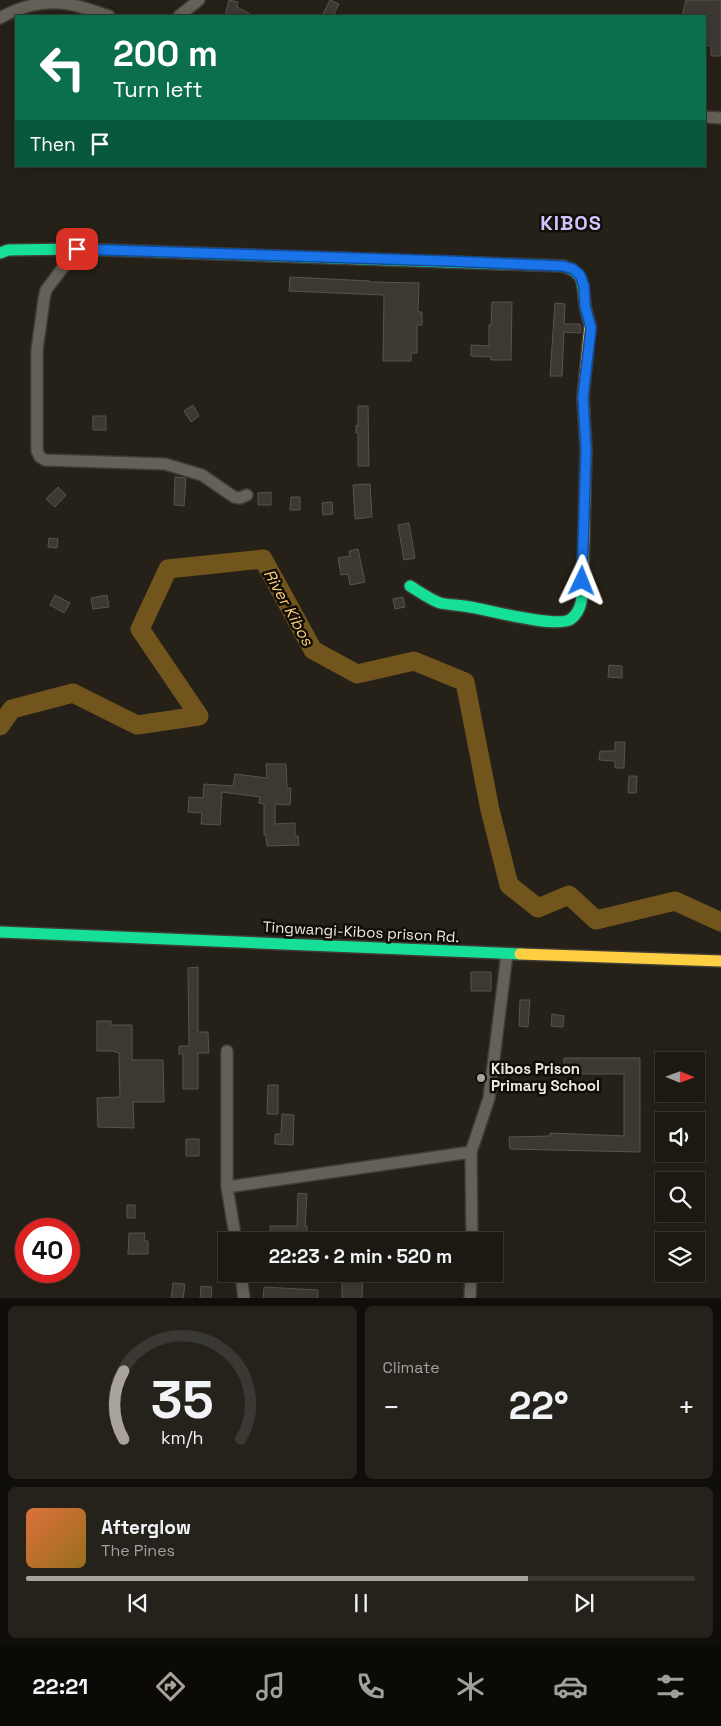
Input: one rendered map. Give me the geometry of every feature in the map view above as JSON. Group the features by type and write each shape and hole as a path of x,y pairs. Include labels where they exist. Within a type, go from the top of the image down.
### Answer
{"street":[{"path":"180,15 199,0"},
{"path":"0,18 36,5 59,3 75,5 106,15"},
{"path":"706,117 721,118"},
{"path":"0,253 8,250 77,249 447,261 554,266 573,269 580,275 584,286 585,306 591,328 583,397 586,450 582,600 579,610 567,622 560,623 442,603 428,598 410,586"},
{"path":"77,249 46,290 44,299 37,350 38,451 40,457 45,460 166,464 202,474 234,497 240,498 247,495"},
{"name":"Tingwangi-Kibos prison Rd.","path":"0,932 507,954 721,961"},
{"path":"472,1232 471,1152 489,1098 507,954"},
{"path":"227,1051 227,1187 234,1232"},
{"path":"227,1187 471,1152"},
{"path":"242,1282 244,1298"},
{"path":"470,1298 471,1282"}],"building":[{"path":"229,0 238,2 237,7 252,15 225,15"},
{"path":"330,0 339,4 334,15 322,15"},
{"path":"686,0 721,0 721,56 711,56 711,46 706,45 706,15 682,15"},
{"path":"290,277 419,283 418,312 422,312 422,325 417,325 417,353 411,353 411,361 383,361 384,295 289,291"},
{"path":"492,302 512,302 511,360 491,360 491,357 471,356 471,345 489,346"},
{"path":"555,303 565,304 564,324 580,324 581,329 580,333 564,332 562,376 550,376"},
{"path":"193,405 199,416 191,422 184,411"},
{"path":"358,406 368,406 369,466 358,466 358,433 356,433 356,425 358,426"},
{"path":"93,416 106,416 106,430 93,430"},
{"path":"175,477 186,478 184,506 174,505"},
{"path":"370,484 372,517 355,519 353,485"},
{"path":"58,487 66,495 55,507 46,499"},
{"path":"271,492 271,505 258,505 258,493"},
{"path":"291,497 300,497 300,510 290,510"},
{"path":"332,502 333,514 323,515 322,503"},
{"path":"409,523 415,558 404,560 398,525"},
{"path":"49,538 58,539 57,548 48,547"},
{"path":"358,549 365,582 350,585 348,574 341,575 338,558 350,556 349,551"},
{"path":"55,595 70,603 64,613 50,605"},
{"path":"107,595 109,607 93,609 91,598"},
{"path":"403,597 405,607 395,609 393,599"},
{"path":"609,665 622,666 622,678 608,677"},
{"path":"615,742 625,742 624,768 615,768 615,761 599,760 600,751 615,751"},
{"path":"266,764 286,764 287,788 291,788 290,805 275,804 275,824 295,823 295,836 298,836 299,845 267,846 266,835 264,835 264,804 259,803 260,797 222,792 220,825 201,824 202,813 188,812 189,797 203,798 204,784 233,786 235,774 267,778"},
{"path":"629,776 637,776 636,793 628,793"},
{"path":"198,967 198,1032 208,1032 209,1053 198,1053 198,1089 183,1089 183,1054 179,1054 179,1046 189,1046 188,968"},
{"path":"471,972 491,972 491,991 471,991"},
{"path":"520,1000 530,1000 528,1027 519,1026"},
{"path":"552,1014 564,1016 563,1027 551,1026"},
{"path":"97,1021 111,1021 111,1025 132,1025 132,1060 163,1060 164,1102 133,1102 134,1128 98,1127 97,1098 120,1097 119,1053 97,1051"},
{"path":"564,1058 640,1058 640,1152 510,1149 509,1137 550,1136 550,1133 624,1136 624,1074 564,1074"},
{"path":"268,1085 278,1085 278,1114 267,1114"},
{"path":"282,1114 294,1115 293,1145 275,1144 275,1134 281,1134"},
{"path":"186,1139 199,1139 199,1156 186,1156"},
{"path":"298,1193 307,1194 305,1226 307,1226 307,1232 270,1232 270,1226 297,1226"},
{"path":"127,1205 135,1205 135,1218 127,1218"},
{"path":"129,1233 145,1233 144,1241 148,1241 148,1254 128,1254"},
{"path":"342,1282 363,1282 362,1298 342,1298"},
{"path":"173,1283 185,1284 183,1298 171,1298"},
{"path":"201,1286 212,1287 211,1298 200,1298"},
{"path":"264,1287 318,1290 318,1298 263,1298"}],"waterway":[{"name":"River Kibos","path":"0,726 12,709 73,693 137,725 199,716 140,629 168,569 263,559 313,650 357,674 414,661 465,682 490,810 509,885 538,908 569,895 596,920 675,901 721,922"}],"traffic: fast":[{"path":"0,253 8,250 77,249 563,266 576,272 582,280 585,307 590,325"},
{"path":"410,586 440,603 552,622 571,619 579,610 582,597 583,572"},
{"path":"0,932 520,954"}],"traffic: slow":[{"path":"583,572 586,450 583,397 590,325"},
{"path":"520,954 721,961"}],"place":[{"name":"Kibos Prison Primary School","path":"481,1078"}],"district":[{"name":"KIBOS","path":"571,223"}],"route":[{"path":"77,249 447,261 563,266 573,269 580,275 584,286 585,306 591,328 583,397 586,450 582,581"}]}
